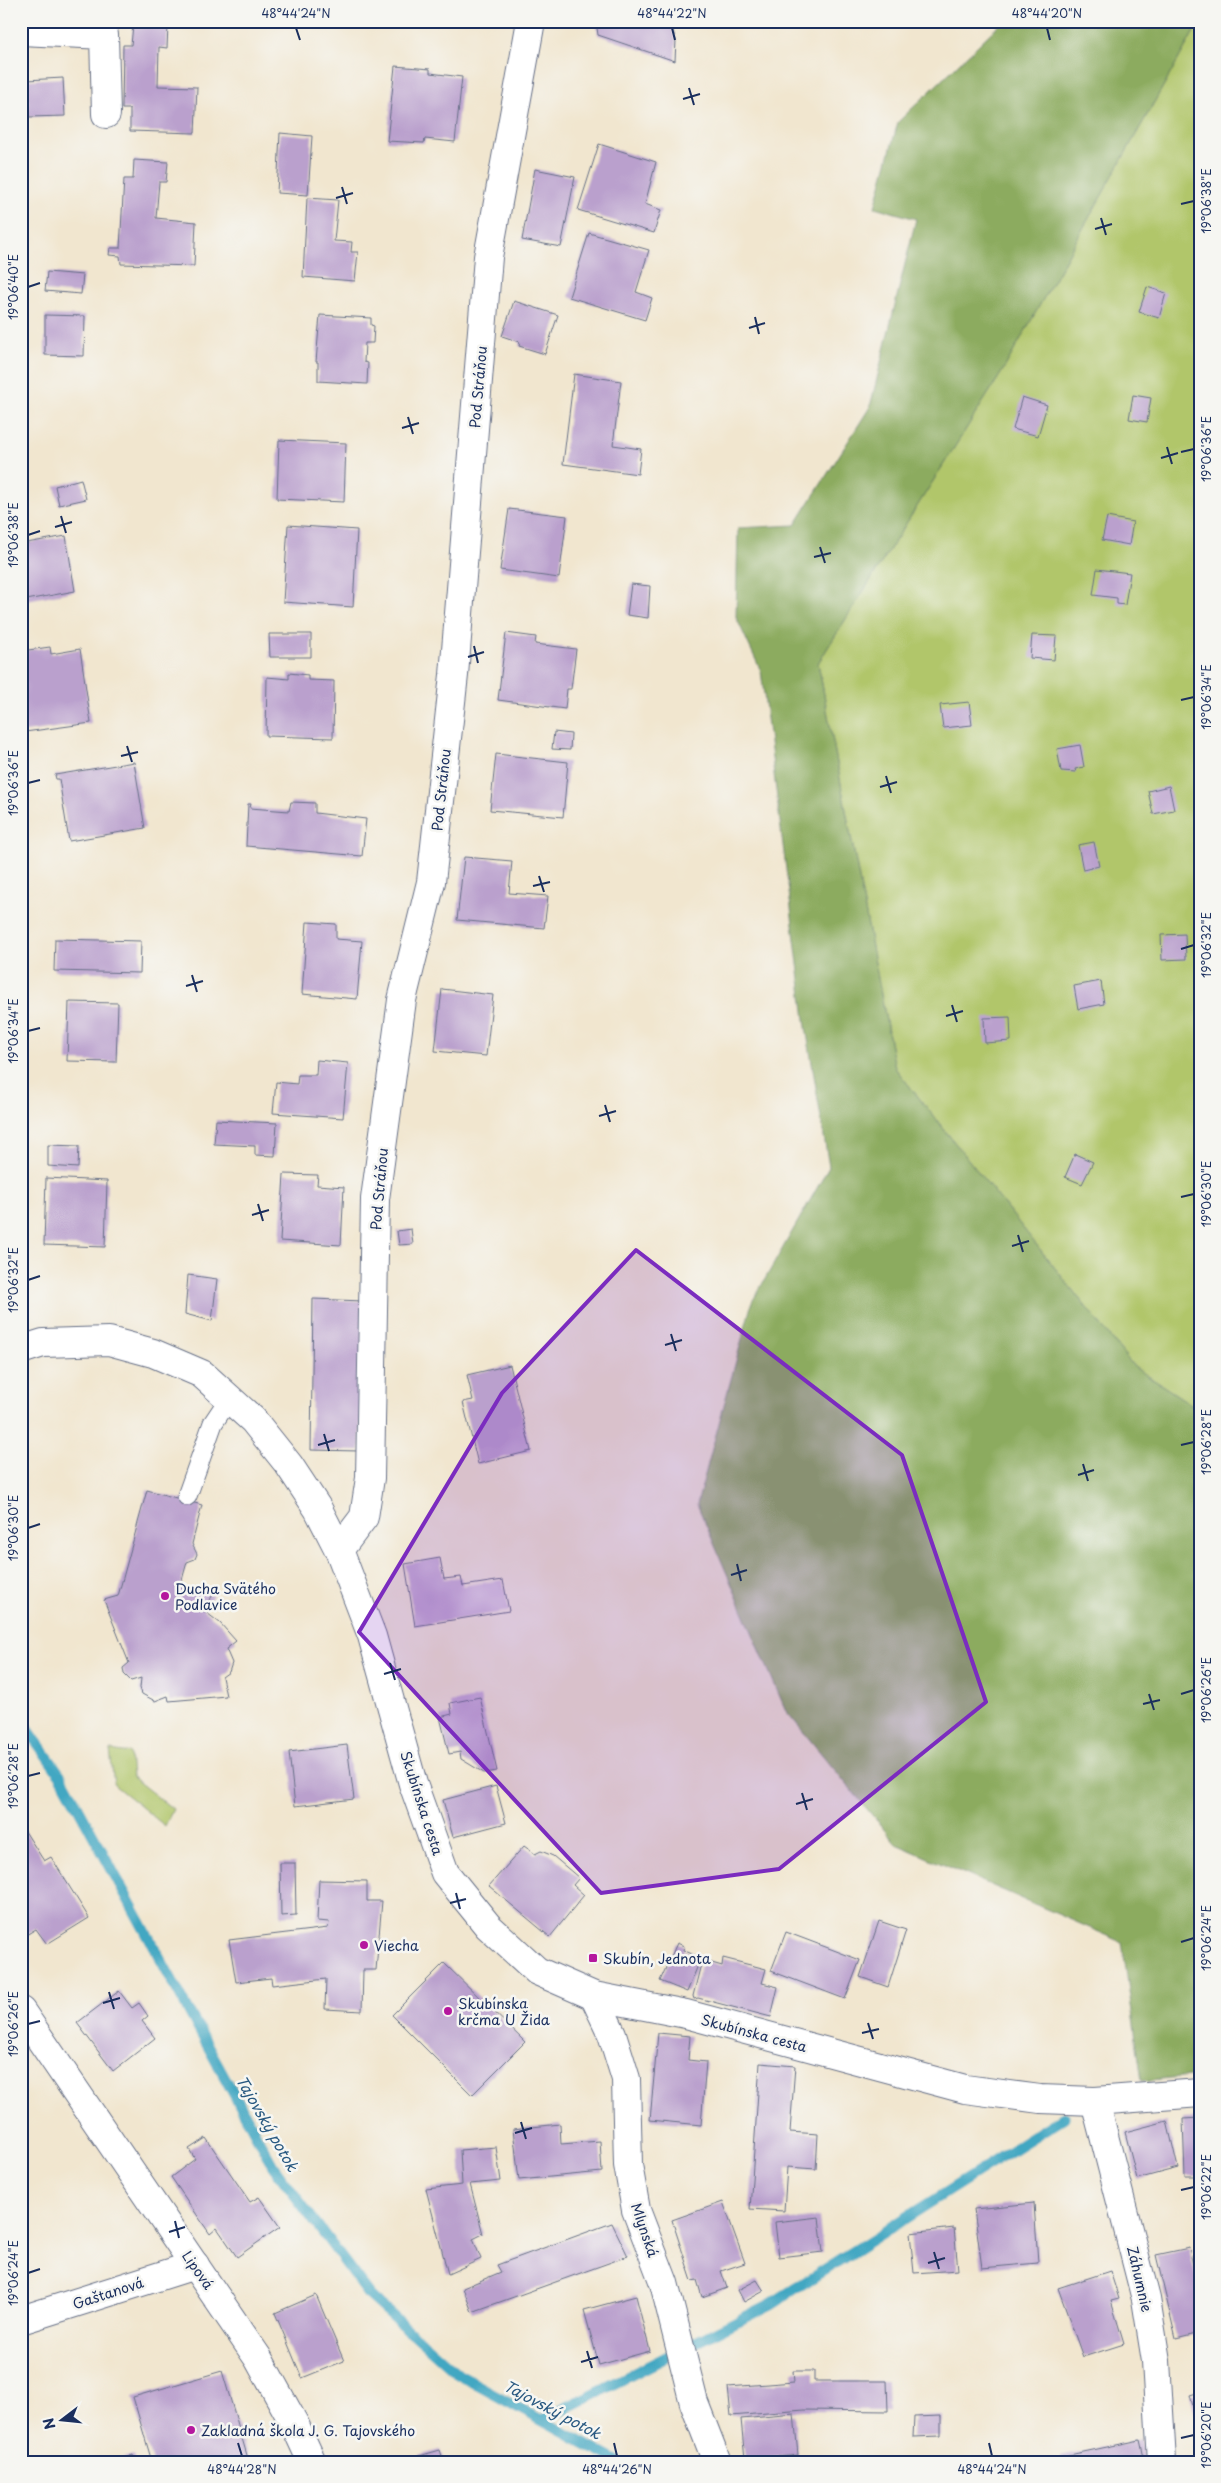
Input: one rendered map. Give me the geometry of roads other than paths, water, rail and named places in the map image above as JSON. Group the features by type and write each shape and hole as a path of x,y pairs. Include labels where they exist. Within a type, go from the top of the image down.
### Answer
{"street":[{"name":"Pod Stráňou","path":"339,1550 364,1516 370,1478 375,1199 402,1000 431,882 454,675 488,257 531,21"},
{"path":"21,31 104,28 106,114"},
{"name":"Skubínska cesta","path":"21,1350 43,1343 110,1342 153,1353 202,1374 253,1420 289,1465 318,1509 339,1550 372,1636 413,1784 445,1873 488,1926 537,1971 594,1996 686,2014 965,2089 1040,2099 1095,2101 1200,2092"},
{"name":"Mlynská","path":"594,1996 612,2034 626,2079 628,2165 636,2210 664,2283 694,2403 717,2462"},
{"name":"Lipová","path":"21,2011 258,2358 295,2425 312,2462"},
{"name":"Záhumnie","path":"1095,2101 1146,2299 1156,2361 1162,2462"},
{"name":"Gaštanová","path":"21,2320 194,2265"}],"lane":[{"path":"187,1496 213,1423 229,1399"}],"waterway":[{"name":"Tajovský potok","path":"21,1720 61,1776 273,2166 370,2296 459,2375 618,2462"},
{"path":"542,2420 771,2304 1064,2117"}],"place":[{"name":"Ducha Svätého Podlavice","path":"165,1596"},
{"name":"Viecha","path":"364,1945"},
{"name":"Skubín, Jednota","path":"593,1958"},
{"name":"Skubínska krčma U Žida","path":"448,2011"},
{"name":"Zakladná škola J. G. Tajovského","path":"191,2430"}]}
